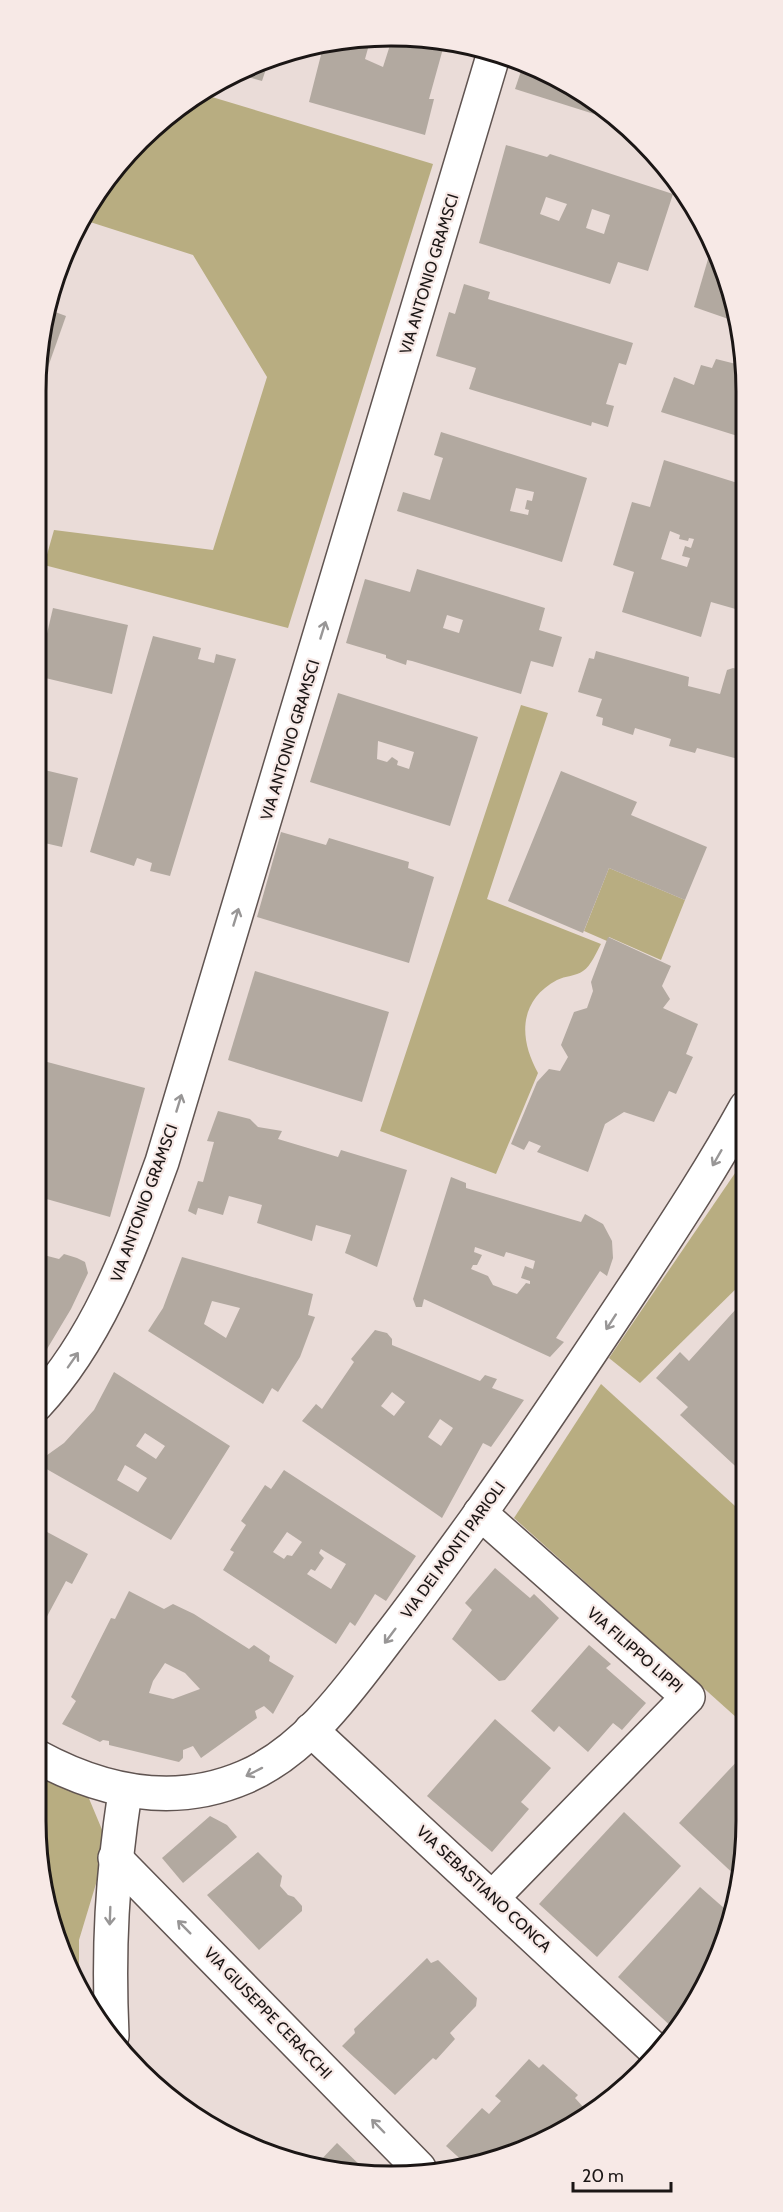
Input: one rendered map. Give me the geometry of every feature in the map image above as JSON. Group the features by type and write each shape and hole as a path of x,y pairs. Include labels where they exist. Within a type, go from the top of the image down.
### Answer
{"street":[{"name":"VIA ANTONIO GRAMSCI","path":"46,1393 64,1371 104,1310 162,1162 492,62"},
{"name":"VIA DEI MONTI PARIOLI","path":"46,1761 79,1777 125,1792 178,1794 224,1784 271,1763 311,1730 356,1681 548,1419 711,1168 736,1124"},
{"name":"VIA FILIPPO LIPPI","path":"480,1514 688,1696 493,1897"},
{"name":"VIA SEBASTIANO CONCA","path":"311,1730 652,2047"},
{"path":"111,2021 109,1964 115,1858 125,1792"},
{"name":"VIA GIUSEPPE CERACCHI","path":"115,1858 416,2165"}],"shaded area":[{"path":"212,97 433,164 288,628 46,566 54,530 213,550 267,377 193,255 91,222 132,164 164,132"},
{"path":"521,705 548,713 487,899 601,944 586,969 557,980 544,989 529,1010 525,1034 527,1047 538,1073 496,1174 380,1131"},
{"path":"609,868 685,900 661,960 609,937 607,941 584,931"},
{"path":"736,1172 736,1289 640,1383 609,1358"},
{"path":"601,1384 736,1507 736,1717 514,1518"},
{"path":"46,1770 85,1789 108,1844 79,1940 79,1966 58,1910 49,1866"}],"building":[{"path":"390,46 443,50 429,99 434,99 425,135 309,102 321,54 368,47 365,59 383,67"},
{"path":"265,71 262,81 249,77"},
{"path":"521,72 564,93 598,115 515,89"},
{"path":"506,145 547,157 550,154 673,194 648,271 618,262 610,284 479,243","holes":["546,197 567,204 559,221 540,214","592,209 610,215 604,234 586,228"]},
{"path":"709,256 729,319 694,307"},
{"path":"464,284 490,292 488,299 633,343 626,365 619,363 606,404 614,406 608,427 592,422 591,426 469,389 476,368 436,356 449,312 455,314"},
{"path":"56,312 66,316 47,370"},
{"path":"716,359 736,364 736,435 661,412 674,377 694,385 701,365 712,368"},
{"path":"441,432 587,478 562,562 397,511 403,492 430,500 443,458 434,455","holes":["516,488 534,492 532,501 527,500 525,509 529,510 528,515 510,511"]},
{"path":"664,460 736,482 736,609 711,602 701,637 622,612 634,572 613,565 632,502 650,507","holes":["670,531 680,535 679,539 688,541 689,538 694,539 691,548 685,546 682,556 690,558 687,567 661,559"]},
{"path":"417,569 545,608 539,630 562,637 553,667 531,661 521,694 412,661 407,660 406,665 386,658 386,655 346,643 365,579 410,592","holes":["447,615 463,620 459,633 443,628"]},
{"path":"53,608 128,625 112,694 46,678 46,638"},
{"path":"153,636 201,648 198,659 214,663 216,654 236,659 170,876 150,871 152,863 137,858 134,866 90,852"},
{"path":"596,651 689,677 688,686 720,694 727,670 736,669 736,758 697,748 695,753 669,746 671,739 635,728 633,735 602,725 603,718 596,716 602,699 578,692 589,658 594,659"},
{"path":"338,693 478,737 450,826 310,782","holes":["378,741 414,752 409,769 397,765 398,761 392,757 387,762 377,759"]},
{"path":"46,770 78,778 62,847 46,843"},
{"path":"561,771 637,802 631,815 707,847 685,900 609,868 583,933 508,901"},
{"path":"281,832 326,845 329,838 409,862 408,868 434,877 409,963 257,917"},
{"path":"608,937 671,966 662,986 670,999 663,1008 698,1024 686,1054 693,1057 676,1094 669,1091 654,1122 624,1112 605,1124 588,1172 537,1152 541,1146 529,1141 524,1150 511,1144 537,1082 549,1069 560,1071 568,1057 561,1045 574,1012 587,1008 593,991 591,982"},
{"path":"255,971 389,1012 362,1102 228,1060"},
{"path":"46,1062 145,1088 110,1217 46,1199"},
{"path":"218,1111 250,1119 258,1127 282,1131 278,1139 338,1157 341,1150 407,1170 377,1267 345,1253 351,1235 316,1225 312,1241 257,1223 262,1205 229,1196 223,1215 198,1208 196,1215 188,1211 198,1181 203,1182 214,1142 207,1141"},
{"path":"451,1177 466,1183 466,1188 581,1222 585,1214 603,1224 612,1241 613,1258 607,1276 600,1271 556,1338 564,1342 550,1357 424,1299 422,1307 416,1307 413,1299","holes":["475,1247 504,1257 506,1252 535,1261 533,1269 525,1266 521,1278 530,1281 530,1284 526,1283 517,1294 493,1285 488,1276 471,1269 473,1265 477,1265 482,1255 474,1252"]},
{"path":"64,1254 85,1262 88,1273 71,1309 47,1349 46,1256 59,1259"},
{"path":"182,1257 313,1294 308,1315 315,1317 300,1357 278,1392 272,1388 263,1404 148,1331 163,1308","holes":["212,1301 240,1308 226,1338 204,1324"]},
{"path":"736,1309 736,1467 680,1415 688,1407 656,1378 680,1352 689,1361"},
{"path":"375,1330 387,1333 392,1339 392,1345 480,1381 485,1375 497,1379 492,1388 524,1400 491,1447 483,1443 442,1518 302,1421 316,1404 322,1409 354,1362 351,1359","holes":["392,1392 405,1402 394,1416 381,1406","440,1419 453,1428 441,1446 428,1437"]},
{"path":"114,1372 230,1446 171,1540 46,1469 46,1456 64,1443 94,1410","holes":["145,1433 165,1446 156,1459 136,1446","125,1465 147,1478 138,1492 117,1480"]},
{"path":"284,1470 416,1556 386,1601 375,1594 355,1626 350,1622 336,1644 223,1570 234,1552 230,1550 246,1525 241,1521 265,1485 271,1489","holes":["287,1532 302,1542 292,1556 287,1555 284,1559 273,1552","321,1549 346,1564 331,1589 307,1574 311,1569 315,1571 324,1558 319,1553"]},
{"path":"46,1531 88,1554 72,1584 66,1581 46,1618"},
{"path":"495,1568 530,1598 534,1594 559,1618 505,1680 499,1681 452,1639 472,1610 465,1603"},
{"path":"129,1591 164,1609 173,1604 194,1614 249,1649 254,1645 270,1656 269,1661 294,1676 273,1714 264,1706 255,1711 257,1718 201,1758 193,1746 183,1750 183,1758 179,1762 109,1745 109,1741 100,1742 62,1724 76,1701 71,1697 111,1618 115,1619","holes":["165,1663 185,1673 200,1689 173,1699 149,1693 153,1681"]},
{"path":"589,1645 611,1664 606,1668 646,1703 622,1730 613,1723 588,1752 559,1726 554,1732 531,1711"},
{"path":"495,1719 551,1768 521,1802 529,1809 492,1852 427,1796"},
{"path":"736,1762 736,1843 733,1873 679,1823"},
{"path":"624,1812 681,1866 597,1957 539,1904"},
{"path":"210,1816 227,1825 237,1837 183,1883 162,1858"},
{"path":"258,1852 282,1876 280,1886 302,1906 302,1911 259,1950 207,1895"},
{"path":"700,1887 725,1909 701,1973 669,2025 618,1977"},
{"path":"427,1958 431,1963 438,1960 477,1998 476,2006 450,2033 455,2039 436,2060 433,2058 395,2095 342,2046 355,2033 354,2029"},
{"path":"529,2059 539,2068 543,2064 578,2095 575,2098 583,2107 524,2139 460,2159 446,2146 482,2108 489,2114 501,2101 495,2096"},
{"path":"337,2143 359,2164 346,2163 322,2159"}]}
